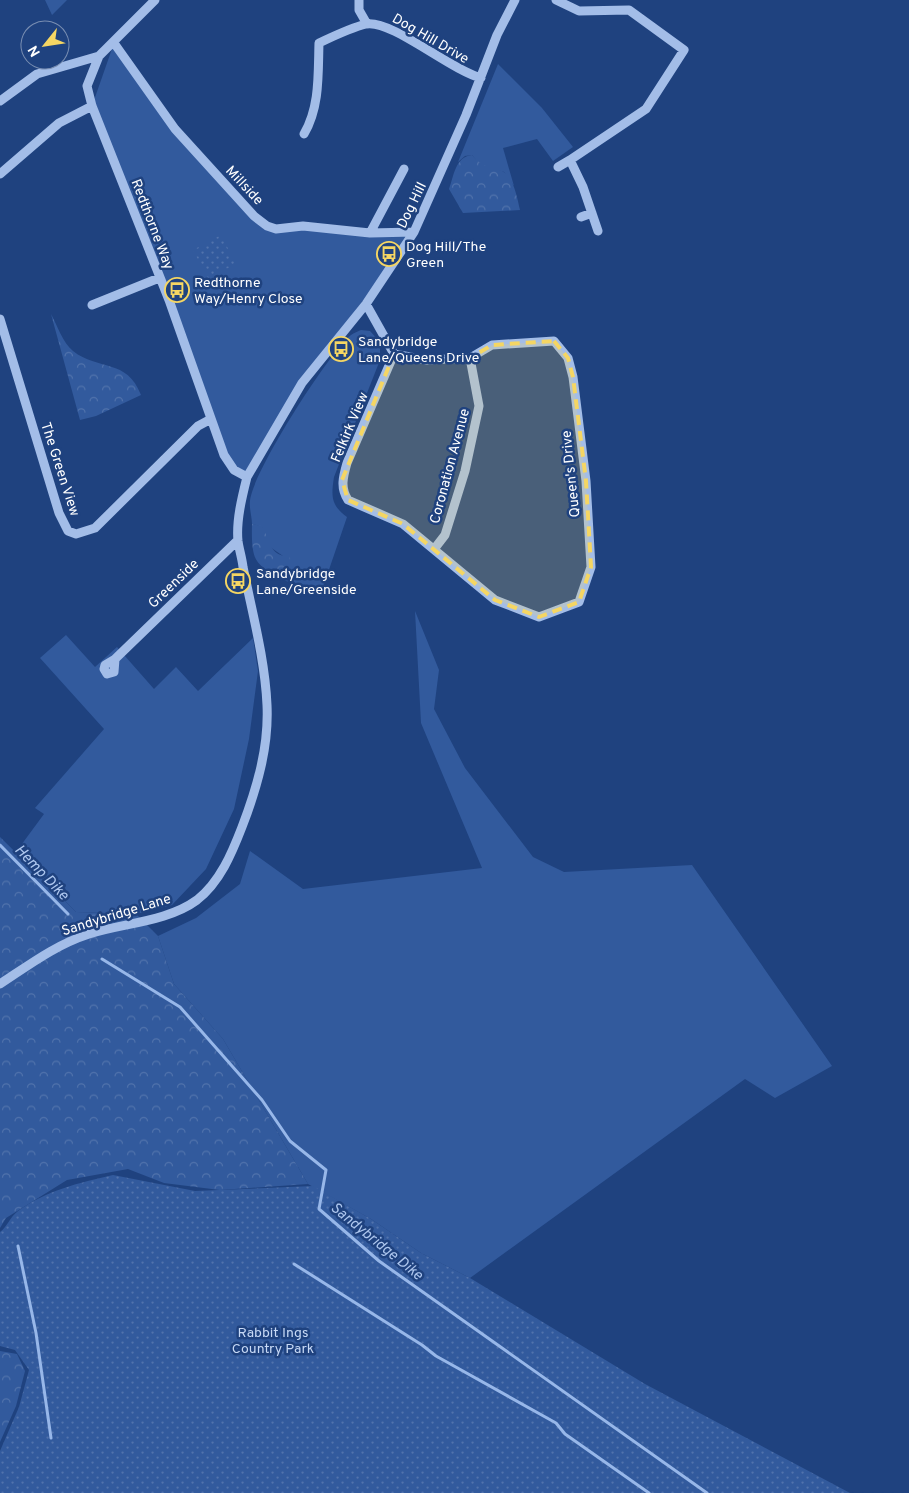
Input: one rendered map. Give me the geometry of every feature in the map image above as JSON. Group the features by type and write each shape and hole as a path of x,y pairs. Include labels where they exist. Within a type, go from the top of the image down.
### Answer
{"street":[{"path":"0,101 37,74 99,56 155,0"},
{"path":"304,134 312,121 316,100 319,43 368,24 360,10 359,0"},
{"name":"Dog Hill","path":"247,477 302,383 366,304 414,232 481,78 497,35 515,0"},
{"path":"556,0 579,12 629,10 684,50 646,109 558,167"},
{"name":"Dog Hill Drive","path":"368,24 384,25 460,70 481,78"},
{"name":"Millside","path":"114,43 175,129 254,216 267,226 276,229 303,226 370,233 414,232"},
{"name":"Redthorne Way","path":"99,56 87,86 92,106 160,278 228,462 234,470 247,477"},
{"path":"0,174 59,123 92,106"},
{"path":"570,160 598,231"},
{"path":"370,233 404,169"},
{"path":"581,217 592,213"},
{"path":"92,305 160,278"},
{"path":"366,304 394,354"},
{"name":"The Green View","path":"0,319 59,513 68,531 76,534 95,528 198,426 211,419"},
{"name":"Queen's Drive","path":"394,354 426,360 470,358 492,345 554,341 568,358 573,377 586,481 591,567 579,602 540,617 495,600 435,548"},
{"name":"Felkirk View","path":"394,354 347,463 342,480 344,493 348,500 355,505 403,524 435,548"},
{"name":"Coronation Avenue","path":"435,548 445,535 448,526 464,471 479,406 470,358"},
{"name":"Sandybridge Lane","path":"0,984 54,948 88,935 152,919 196,900 214,882 225,866 245,817 261,770 267,732 265,685 238,540 243,494 247,477"},
{"name":"Greenside","path":"115,659 238,540"}],"highlighted area":[{"path":"554,341 568,358 573,377 586,481 591,567 579,602 539,617 495,600 403,524 348,500 342,480 394,354 426,360 470,358 492,345"}],"green space":[{"path":"45,0 67,0 52,15"},
{"path":"114,43 175,129 267,226 414,232 302,383 247,477 234,470 92,106"},
{"path":"498,64 542,108 573,147 553,161 537,139 503,148 514,186 504,172 480,165 472,155 465,156 458,162"},
{"path":"472,155 483,164 506,174 514,188 520,210 463,213 449,189 459,163 462,159"},
{"path":"221,235 236,264 208,278 193,250"},
{"path":"51,314 69,348 83,357 120,370 128,375 135,383 141,395 96,416 80,420"},
{"path":"361,330 370,331 380,342 380,360 334,477 333,500 347,517 320,596 290,583 297,576 283,556 270,547 262,527 252,524 250,501 263,466 309,388 340,346 351,335"},
{"path":"252,524 262,526 271,546 277,554 289,556 297,576 290,583 270,572 258,562 253,548"},
{"path":"415,611 439,670 434,709 465,768 533,857 564,872 692,865 832,1066 775,1098 745,1079 470,1278 421,1253 371,1219 308,1184 223,1039 174,984 158,936 196,918 240,884 250,851 303,889 482,868 421,723"},
{"path":"66,635 95,667 117,647 154,689 176,667 198,691 253,638 258,671 249,739 234,809 206,869 172,905 136,914 76,912 16,852 44,814 35,808 104,729 40,658"},
{"path":"0,837 76,912 136,914 158,936 174,984 223,1039 308,1184 220,1190 164,1183 128,1169 67,1180 6,1218 0,1228"},
{"name":"Rabbit Ings Country Park","path":"113,1175 195,1191 313,1186 371,1219 421,1253 470,1278 645,1384 850,1493 0,1493 0,1451 19,1407 29,1370 15,1350 0,1346 0,1232 18,1211 40,1198 76,1184"},
{"path":"0,1351 17,1354 25,1371 16,1406 0,1442"}],"waterway":[{"name":"Hemp Dike","path":"0,845 68,914"},
{"name":"Sandybridge Dike","path":"102,959 180,1007 262,1100 290,1141 326,1170 319,1209 379,1261 707,1493"},
{"path":"18,1246 36,1333 51,1438"},
{"path":"294,1264 422,1345 436,1356 556,1423 565,1434 649,1493"}],"place":[{"name":"Dog Hill/The Green","path":"389,254"},
{"name":"Redthorne Way/Henry Close","path":"177,290"},
{"name":"Sandybridge Lane/Queens Drive","path":"341,349"},
{"name":"Sandybridge Lane/Greenside","path":"238,581"}]}
